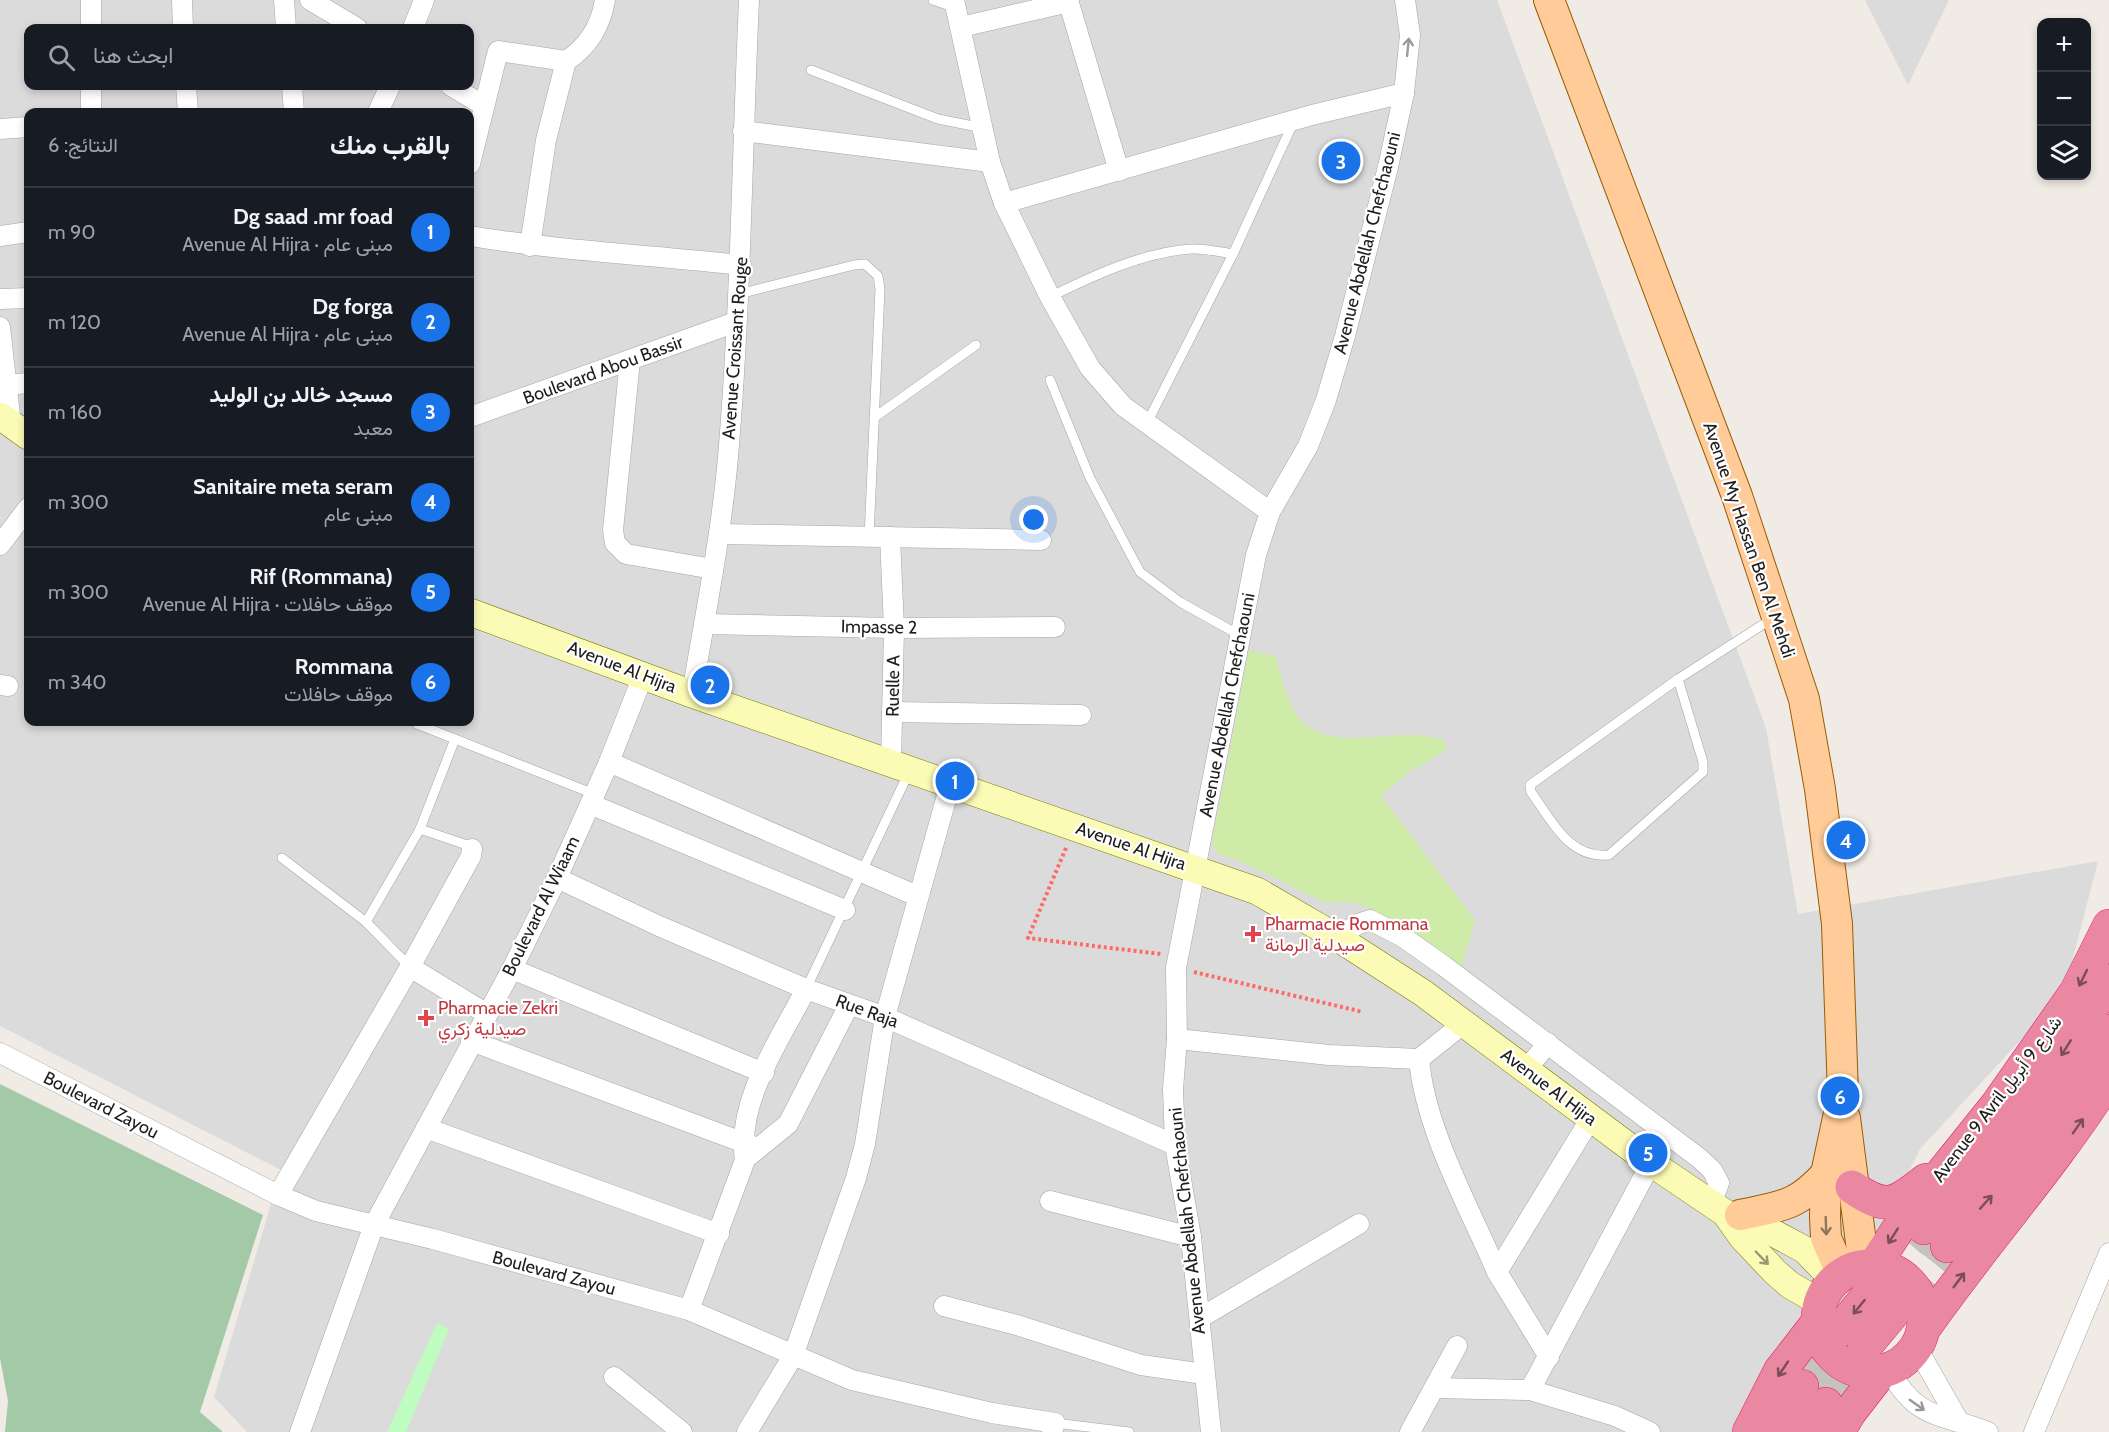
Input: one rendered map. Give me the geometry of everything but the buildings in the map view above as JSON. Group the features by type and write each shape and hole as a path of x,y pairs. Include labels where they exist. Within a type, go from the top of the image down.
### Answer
{"highway":[{"name":"Avenue 9 Avril شارع 9 أبريل","path":"1776,1432 1822,1407 1850,1412 1859,1310 1902,1223 1996,1106 2076,992 2109,926"},
{"name":"Avenue 9 Avril شارع 9 أبريل","path":"2109,981 2048,1077 1985,1159 1936,1237 1996,1191 2062,1106 2109,1031"},
{"path":"1921,1338 1924,1309 1911,1283 1888,1268 1859,1310 1904,1361 1921,1338 1959,1278 2028,1196 2081,1122 2109,1078"},
{"path":"1839,1180 1868,1198 1890,1203 1898,1201 1955,1156"},
{"name":"Avenue 9 Avril شارع 9 أبريل","path":"1749,1432 1780,1371 1859,1310"},
{"name":"Avenue 9 Avril شارع 9 أبريل","path":"1810,1432 1822,1407"}],"main road":[{"name":"Avenue My Hassan Ben Al Mehdi","path":"1549,0 1737,496 1804,699 1820,789 1837,924 1842,1104 1849,1134 1839,1180 1859,1310"},
{"path":"1725,1211 1785,1206 1839,1180"}],"street":[{"path":"91,0 91,24"},
{"path":"182,0 183,24"},
{"path":"284,0 286,24"},
{"path":"310,0 350,24"},
{"path":"415,24 424,0"},
{"path":"474,146 498,51 566,61 576,55 599,25 605,0"},
{"name":"Avenue Croissant Rouge","path":"692,694 719,534 728,457 735,322 741,265 743,131 749,0"},
{"name":"Avenue Abdellah Chefchaouni","path":"1210,1432 1191,1237 1176,1145 1173,1089 1177,1039 1177,962 1256,555 1270,512 1308,446 1326,400 1382,190 1404,93 1410,35 1405,0"},
{"path":"961,27 1068,1 1119,171"},
{"path":"955,4 990,162 1004,203 1050,297 1090,368 1123,406 1270,512"},
{"path":"530,246 546,140 566,61"},
{"path":"91,90 91,108"},
{"path":"186,90 188,108"},
{"path":"292,90 294,108"},
{"path":"380,108 388,90"},
{"path":"458,90 483,105"},
{"path":"1004,203 1295,120 1404,93"},
{"path":"0,129 24,127"},
{"path":"743,131 990,162"},
{"path":"0,236 24,233"},
{"path":"474,237 530,246 633,253 741,265"},
{"path":"0,299 24,298"},
{"name":"Boulevard Abou Bassir","path":"474,416 735,322"},
{"path":"0,327 13,425"},
{"path":"630,360 613,530 615,543 626,554 713,569"},
{"path":"7,385 24,383"},
{"path":"0,545 24,513"},
{"path":"719,534 1041,540"},
{"name":"Ruelle A","path":"890,537 894,628 892,712 900,766"},
{"name":"Avenue Al Hijra","path":"474,613 692,694 1257,891 1338,938 1423,993 1651,1163 1725,1211 1805,1250 1859,1310"},
{"name":"Impasse 2","path":"704,624 894,628 1055,627"},
{"name":"Boulevard Al Wiaam","path":"300,1432 374,1225 471,1041 512,969 557,878 609,762 643,676"},
{"path":"892,712 1081,715"},
{"path":"609,762 917,896"},
{"path":"747,1432 793,1356 856,1178 865,1144 885,1017 917,896 950,785"},
{"path":"592,799 845,910"},
{"path":"278,1195 410,967 471,856 472,849"},
{"name":"Rue Raja","path":"557,878 658,926 806,989 885,1017 1176,1145"},
{"path":"1338,938 1358,924 1370,920 1403,937 1548,1042 1712,1170 1719,1183 1725,1211"},
{"path":"1423,993 1444,966"},
{"path":"410,967 487,1014"},
{"path":"512,969 764,1073"},
{"path":"689,1310 719,1234 748,1150 749,1106 806,989"},
{"path":"748,1150 788,1124 849,1005"},
{"path":"1177,1039 1329,1055 1419,1059 1463,1023"},
{"path":"471,1041 748,1150"},
{"path":"1526,1070 1548,1042"},
{"name":"Boulevard Zayou","path":"0,1053 278,1195 316,1211 689,1310 852,1380 1053,1428"},
{"path":"1419,1059 1421,1081 1434,1126 1497,1272 1549,1357"},
{"path":"1497,1272 1591,1118"},
{"path":"426,1128 719,1234"},
{"path":"1530,1390 1651,1163"},
{"path":"1050,1201 1191,1237"},
{"name":"Avenue Al Hijra","path":"1725,1211 1742,1237 1790,1285 1859,1310"},
{"path":"1200,1318 1359,1224"},
{"path":"2034,1432 2109,1253"},
{"path":"944,1306 1017,1325 1142,1365 1204,1374"},
{"path":"1859,1310 1907,1397 1919,1407 1942,1419 1958,1420 1988,1432"},
{"path":"1921,1338 1958,1420"},
{"path":"1410,1432 1457,1346"},
{"path":"614,1377 682,1432"},
{"path":"1435,1388 1530,1390 1615,1416 1650,1432"}],"lane":[{"path":"933,0 955,4"},
{"path":"811,70 938,119 983,128"},
{"path":"1147,423 1233,254 1295,120"},
{"path":"1050,297 1098,273 1166,253 1192,249 1233,254"},
{"path":"739,294 854,265 865,264 872,267 879,276 869,537"},
{"path":"874,417 976,345"},
{"path":"1050,380 1090,478 1140,572 1180,602 1241,636"},
{"path":"1678,679 1704,772 1610,855 1595,857 1575,849 1531,792 1530,785 1678,679 1777,616"},
{"path":"422,726 592,799"},
{"path":"366,922 420,829 455,739"},
{"path":"806,989 862,873 900,766"},
{"path":"420,829 467,845 472,849"},
{"path":"282,858 366,922 410,967"},
{"name":"Boulevard Zayou","path":"1053,1428 1129,1432"}],"path":[{"path":"1074,827 1050,890 1028,938 1177,962 1363,1012"}],"shaded area":[{"path":"0,0 1497,0 1766,728 1798,914 2098,861 2064,993 1920,1149 1845,1303 1801,1369 1788,1432 247,1432 214,1397 281,1170 0,1026"},
{"path":"1865,0 1949,0 1908,85"}],"green space":[{"path":"1249,650 1275,656 1293,709 1303,722 1316,731 1347,738 1420,735 1444,739 1446,751 1409,772 1381,796 1475,920 1459,975 1373,910 1355,903 1323,902 1255,868 1217,853 1212,843"},
{"path":"0,1084 263,1215 200,1412 223,1432 5,1432 8,1401 0,1358"},
{"path":"437,1323 449,1329 406,1432 387,1432"}],"tunnel":[{"path":"1879,1282 1924,1228"},
{"path":"1903,1301 1947,1246"},
{"path":"1802,1386 1839,1331"},
{"path":"1826,1404 1864,1348"}],"place":[{"name":"مسجد خالد بن الوليد","path":"1341,161"},
{"name":"Dg forga","path":"710,685"},
{"name":"Dg saad .mr foad","path":"955,781"},
{"name":"Sanitaire meta seram","path":"1846,840"},
{"name":"Pharmacie Rommana صيدلية الرمانة","path":"1253,934"},
{"name":"Pharmacie Zekri صيدلية زكري","path":"426,1018"},
{"name":"Rommana","path":"1840,1096"},
{"name":"Rif (Rommana)","path":"1648,1153"}]}
